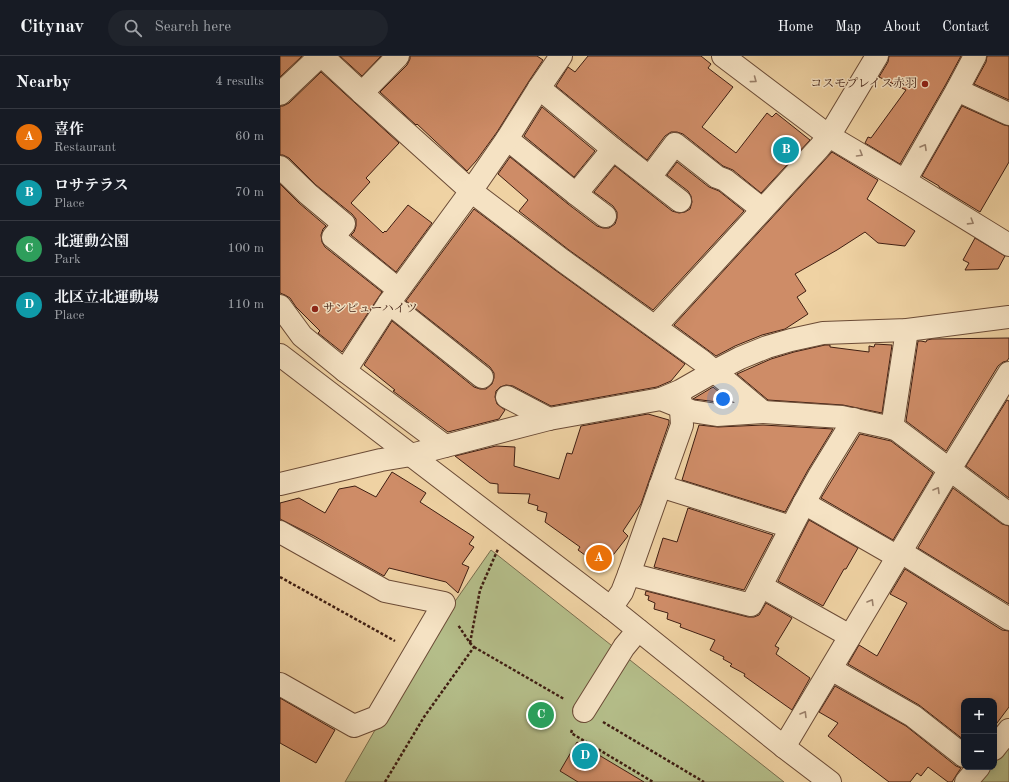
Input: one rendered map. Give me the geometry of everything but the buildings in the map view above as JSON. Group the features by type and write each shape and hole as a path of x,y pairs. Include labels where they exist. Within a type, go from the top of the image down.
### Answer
{"street":[{"path":"280,94 321,56 471,191 562,260 655,326 714,371 763,412"},
{"path":"362,93 398,56"},
{"path":"723,56 829,136 1009,245"},
{"path":"655,326 829,136 877,56"},
{"path":"905,181 975,56"},
{"path":"345,371 393,296 471,191 507,139 558,57"},
{"path":"539,88 613,149 680,201"},
{"path":"957,90 1009,114"},
{"path":"507,139 605,216"},
{"path":"650,177 676,144 717,177 725,180 762,209"},
{"path":"576,194 613,149"},
{"path":"280,167 308,194 344,224 333,237 393,296 482,377"},
{"path":"280,306 302,336 345,371 445,446"},
{"path":"280,484 381,460 411,455 549,419 674,399 714,371 767,347 791,340 822,333 907,330 1009,317"},
{"path":"892,428 907,330"},
{"path":"280,355 611,608 784,747 830,782"},
{"path":"784,747 1009,373"},
{"path":"507,397 549,419"},
{"path":"674,399 691,411 717,415 763,412 842,417 892,428 897,430 1009,514"},
{"path":"611,608 622,592 630,574 682,425 674,399"},
{"path":"630,574 751,605 819,476 854,420"},
{"path":"660,486 791,527"},
{"path":"804,503 899,554 1009,619"},
{"path":"280,532 385,591 444,603 377,717 354,726 280,684"},
{"path":"761,586 850,636"},
{"path":"584,711 624,647 638,630"},
{"path":"831,669 913,716 961,754"},
{"path":"997,745 1009,730"},
{"path":"966,782 976,770"}],"path":[{"path":"470,643 480,590 498,548"},
{"path":"280,577 416,652"},
{"path":"385,782 424,717 474,647 444,603"},
{"path":"584,711 571,733 652,782"}],"green space":[{"path":"491,550 784,782 345,782 423,647"},
{"path":"1009,745 1009,782 978,782 988,770 997,770 997,759"}],"place":[{"name":"コスモプレイス赤羽","path":"925,84"},
{"name":"ロサテラス","path":"786,150"},
{"name":"サンビューハイツ","path":"315,309"},
{"name":"喜作","path":"599,558"},
{"name":"北運動公園","path":"541,715"},
{"name":"北区立北運動場","path":"585,756"}]}
